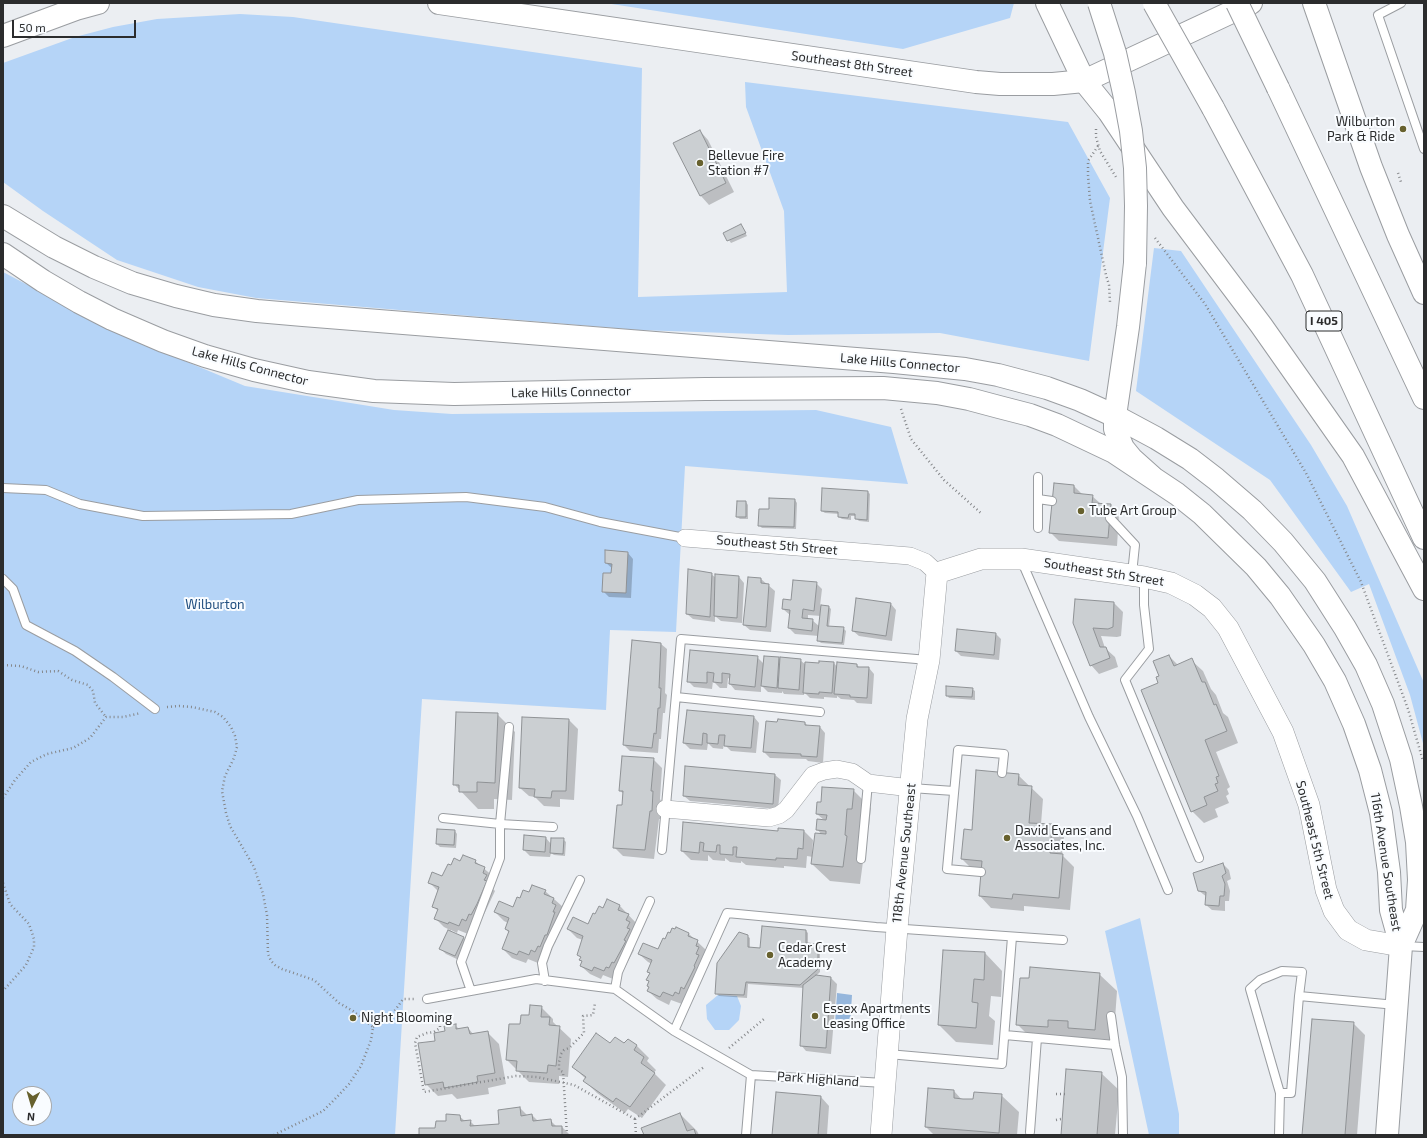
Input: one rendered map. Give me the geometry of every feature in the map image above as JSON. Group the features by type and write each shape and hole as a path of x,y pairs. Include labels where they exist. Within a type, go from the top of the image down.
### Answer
{"main road":[{"path":"3,36 76,9 98,3"},
{"name":"Southeast 8th Street","path":"441,3 532,10 976,82 1028,84 1084,81 1251,3"},
{"path":"1047,3 1084,81 1109,112 1173,208 1261,325 1353,456 1424,589"},
{"path":"1100,3 1115,53 1124,93 1135,168 1135,263 1128,327 1114,416 1115,429 1123,448 1132,459 1151,476"},
{"name":"I 405","path":"1154,3 1213,108 1302,275 1424,538"},
{"path":"1237,3 1424,398"},
{"path":"1314,3 1371,167 1398,235 1424,293"},
{"name":"Lake Hills Connector","path":"3,216 54,247 94,267 132,282 176,296 214,305 257,312 303,316 894,362 965,369 998,375 1047,388 1080,400 1114,416"},
{"name":"Lake Hills Connector","path":"3,254 73,299 118,322 205,356 254,370 308,382 374,391 454,394 819,388 883,388 937,393 999,406 1057,425 1114,452 1151,476"},
{"name":"116th Avenue Southeast","path":"1114,416 1156,438 1190,459 1252,510 1283,542 1315,581 1345,628 1366,665 1383,704 1401,759 1417,842 1417,910 1401,946"},
{"name":"116th Avenue Southeast","path":"1151,476 1202,514 1256,567 1280,596 1305,632 1335,681 1354,724 1370,770 1381,813 1389,872 1391,910 1401,946 1387,1135"}],"street":[{"name":"Southeast 5th Street","path":"684,538 910,556 925,562 937,573 981,559 1021,559 1138,576 1171,583 1195,595 1212,608 1228,628 1283,732 1309,805 1326,890 1334,911 1348,930 1366,940 1401,946"},
{"name":"118th Avenue Southeast","path":"881,1135 897,928 917,719 929,660 937,573"},
{"path":"665,809 769,818 779,816 786,810 813,775 824,770 837,769 852,772 868,783 911,788"}],"lane":[{"path":"1401,3 1378,15 1424,149"},
{"path":"1038,477 1038,528"},
{"path":"3,488 46,490 80,504 143,516 291,514 358,500 466,497 544,507 600,522 684,538"},
{"path":"1038,499 1052,501"},
{"path":"1110,518 1135,545 1138,576 1144,605 1150,649 1125,680 1199,858"},
{"path":"1021,559 1089,717 1137,816 1168,890"},
{"path":"3,579 13,589 26,625 75,651 113,677 155,709"},
{"path":"662,850 681,639 929,660"},
{"path":"676,697 820,712"},
{"path":"471,991 461,962 500,858 500,824 509,727"},
{"path":"981,872 947,869 958,750 1004,754 1002,773"},
{"path":"862,860 868,783"},
{"path":"911,788 954,791"},
{"path":"443,818 500,824 553,827"},
{"path":"545,980 542,963 548,946 580,880"},
{"path":"615,990 618,972 650,901"},
{"path":"674,1031 727,914 1063,940"},
{"path":"888,1054 1002,1064 1012,937"},
{"path":"1401,946 1424,948"},
{"path":"1279,1135 1280,1094 1250,989 1260,980 1282,971 1302,972 1291,1092 1280,1094"},
{"path":"427,999 536,979 615,990 674,1031 751,1075 746,1135"},
{"path":"1299,996 1397,1005"},
{"path":"1111,1016 1115,1045 1122,1077 1123,1135"},
{"path":"1005,1035 1115,1045"},
{"path":"1030,1132 1037,1038"},
{"name":"Park Highland","path":"751,1075 885,1084"}],"path":[{"path":"1097,124 1096,137 1100,151 1116,177"},
{"path":"1098,145 1088,161 1090,201 1109,284 1111,305"},
{"path":"1398,173 1402,182"},
{"path":"1153,237 1205,304 1306,474 1361,582 1408,709 1423,763"},
{"path":"900,406 911,439 944,480 982,514"},
{"path":"3,665 21,666 38,672 58,671 72,680 88,685 93,691 95,703 106,717"},
{"path":"106,717 123,717 155,709 179,706 215,712 223,716 231,727 237,747 234,758 225,776 222,791 226,813 230,826 254,867 263,894 268,915 268,954 271,961 275,966 314,980 339,1003 353,1011 373,1027"},
{"path":"3,798 15,780 31,762 47,754 73,748 90,738 106,717"},
{"path":"3,883 10,904 29,924 34,939 32,954 26,965 3,991"},
{"path":"373,1027 388,1020 404,999 427,999"},
{"path":"567,1135 563,1072 559,1070 561,1054 584,1033 583,1016 593,1015 595,1003"},
{"path":"440,1014 440,1028 434,1032 417,1037 415,1043 424,1092 516,1076 537,1077 574,1085 634,1119"},
{"path":"728,1049 764,1019"},
{"path":"274,1135 323,1111 336,1099 349,1084 361,1066 371,1040 373,1027"},
{"path":"634,1119 704,1067"},
{"path":"1056,1094 1066,1094"},
{"path":"634,1119 636,1135"},
{"path":"1056,1120 1062,1119"}],"green space":[{"path":"605,3 1014,3 1010,18 903,49"},
{"path":"240,14 293,17 642,68 638,297 787,292 784,211 746,107 745,82 1068,122 1110,198 1089,361 940,333 788,335 638,330 256,298 198,287 117,260 43,211 3,182 3,63 75,37 113,27 157,19"},
{"path":"1154,248 1181,251 1311,445 1347,506 1424,683 1424,747 1410,695 1369,584 1351,592 1270,480 1136,391"},
{"name":"Wilburton","path":"3,272 127,337 245,386 394,410 452,414 816,410 891,427 908,484 685,466 676,632 610,630 606,710 422,699 395,1135 3,1135"},
{"path":"1140,918 1179,1114 1179,1135 1149,1135 1105,931"},
{"path":"718,995 737,996 741,1006 739,1020 729,1030 715,1030 707,1019 706,1005"}],"shaded area":[{"path":"837,993 852,995 850,1025 835,1024"}],"building":[{"name":"Bellevue Fire Station #7","path":"700,130 726,183 700,196 673,143"},
{"path":"741,224 746,233 727,241 723,233"},
{"name":"Tube Art Group","path":"1054,483 1074,485 1074,493 1093,495 1092,503 1111,504 1108,538 1049,533"},
{"path":"822,488 868,491 867,520 855,519 855,514 849,514 848,518 838,517 838,512 821,511"},
{"path":"769,498 795,499 794,527 758,526 759,509 769,509"},
{"path":"737,501 746,501 746,517 736,517"},
{"path":"605,550 628,552 626,593 602,592 603,573 611,573 612,564 605,563"},
{"path":"688,569 712,573 710,617 686,614"},
{"path":"715,574 739,576 737,618 714,616"},
{"path":"748,577 761,578 761,583 769,584 766,627 743,625"},
{"path":"793,580 817,582 814,611 803,609 802,618 813,619 812,631 788,628 790,610 782,609 783,599 791,600"},
{"path":"856,598 891,603 886,636 852,631"},
{"path":"1075,599 1114,602 1113,627 1108,629 1093,628 1100,647 1106,647 1110,658 1090,666 1073,623"},
{"path":"821,605 829,606 827,626 844,627 842,643 817,641"},
{"path":"957,629 996,633 994,655 955,651"},
{"path":"632,640 661,643 659,688 661,688 660,708 658,708 656,734 654,733 652,748 623,745"},
{"path":"690,650 758,656 755,687 729,684 730,674 722,673 722,683 713,682 714,673 707,672 707,683 687,682"},
{"path":"1169,655 1174,666 1192,658 1202,682 1205,682 1214,705 1216,704 1227,731 1205,740 1219,776 1216,777 1218,783 1215,784 1218,791 1204,797 1207,805 1191,812 1141,690 1158,683 1156,677 1159,676 1153,661"},
{"path":"764,656 779,657 777,688 761,686"},
{"path":"780,657 801,659 799,690 778,688"},
{"path":"819,661 834,662 832,693 803,693 805,662 819,663"},
{"path":"837,662 857,664 857,667 869,667 867,698 834,694"},
{"path":"946,686 973,688 972,697 946,696"},
{"path":"687,710 754,716 751,748 724,746 725,735 719,735 718,744 707,743 707,734 703,733 702,745 683,743"},
{"path":"456,712 498,713 495,783 477,782 477,792 459,792 459,785 453,785"},
{"path":"522,717 569,719 566,791 552,791 551,798 534,797 535,789 519,788"},
{"path":"778,719 805,722 805,725 820,726 817,757 801,756 801,754 763,752 766,721 777,722"},
{"path":"622,756 654,758 651,791 653,791 652,811 650,811 645,850 613,848 617,805 622,805 623,791 619,791"},
{"path":"685,766 775,774 773,804 683,796"},
{"name":"David Evans and Associates, Inc.","path":"976,770 1019,774 1018,785 1032,786 1029,823 1052,824 1050,853 1063,854 1059,898 1013,894 1012,899 979,896 982,861 961,859 964,829 972,830"},
{"path":"822,787 854,789 852,809 847,809 845,835 847,836 843,867 811,864 815,833 826,834 826,831 816,830 817,819 826,820 827,815 816,814 817,802 821,802"},
{"path":"683,822 778,831 778,828 804,830 803,849 798,848 797,859 776,858 776,860 736,857 737,847 733,847 733,855 720,854 720,845 717,845 716,852 703,851 704,843 700,842 699,853 681,851"},
{"path":"437,829 455,830 454,845 436,844"},
{"path":"524,835 546,837 545,852 523,850"},
{"path":"551,838 564,838 563,854 550,853"},
{"path":"463,855 476,860 475,863 485,867 483,873 487,875 484,880 487,881 471,915 469,914 466,921 462,919 459,926 434,919 438,909 432,907 439,887 428,883 432,872 442,876 448,864 451,865 454,858 460,861"},
{"path":"1223,863 1226,873 1222,876 1225,884 1224,896 1220,896 1219,906 1205,905 1206,892 1198,891 1193,873"},
{"path":"532,885 546,890 544,894 554,898 552,903 556,905 553,912 555,912 547,935 545,935 540,947 538,946 535,952 531,950 529,955 519,951 517,955 502,949 509,931 505,929 509,918 494,912 499,901 513,907 517,897 520,898 523,890 529,892"},
{"path":"607,899 620,905 618,910 629,914 626,920 630,922 627,928 630,929 624,940 626,941 614,963 612,962 609,968 606,967 604,971 594,967 592,971 580,966 582,961 579,960 581,957 577,955 583,936 567,929 573,917 588,924 593,913 595,914 599,906 603,908"},
{"name":"Cedar Crest Academy","path":"762,926 806,930 806,943 818,944 818,969 800,985 746,982 744,995 715,994 717,963 739,932 748,935 748,947 760,948"},
{"path":"676,927 689,933 688,936 698,940 696,946 699,947 696,954 699,955 684,989 681,987 679,994 675,992 673,996 663,992 660,997 647,991 649,981 646,980 650,973 647,972 652,960 638,954 643,943 658,949 663,938 665,939 668,932 670,933 672,928 675,929"},
{"path":"448,930 464,937 455,956 439,949"},
{"path":"943,950 985,952 984,980 974,979 972,1002 978,1003 976,1028 938,1025"},
{"path":"1030,967 1100,973 1095,1030 1068,1028 1068,1021 1048,1020 1048,1027 1016,1025 1020,978 1029,978"},
{"name":"Essex Apartments Leasing Office","path":"816,975 831,977 826,1048 800,1046 803,985"},
{"path":"530,1005 542,1006 541,1017 550,1017 549,1025 560,1026 556,1066 548,1065 547,1073 516,1071 517,1061 506,1060 509,1024 520,1024 521,1015 529,1015"},
{"path":"1312,1019 1354,1022 1345,1135 1302,1135"},
{"path":"456,1024 456,1029 468,1027 470,1034 488,1031 495,1073 477,1076 478,1082 444,1088 443,1082 425,1085 418,1043 435,1041 434,1033 445,1031 444,1026"},
{"path":"596,1033 610,1043 615,1037 624,1043 628,1039 637,1045 634,1050 644,1057 641,1063 655,1073 630,1107 616,1098 613,1102 583,1081 586,1077 572,1067"},
{"path":"1066,1069 1102,1072 1097,1135 1061,1135"},
{"path":"928,1088 954,1090 954,1098 963,1099 973,1099 974,1092 1002,1094 999,1133 925,1127"},
{"path":"776,1092 821,1096 818,1135 772,1135"},
{"path":"520,1107 521,1116 532,1114 533,1121 551,1119 552,1126 562,1126 562,1135 419,1135 419,1128 435,1128 436,1121 446,1121 446,1114 460,1115 461,1121 471,1120 470,1126 499,1124 498,1110"},
{"path":"680,1113 687,1131 694,1129 696,1135 644,1135 641,1128"}],"place":[{"name":"Wilburton Park & Ride","path":"1403,129"},
{"name":"Bellevue Fire Station #7","path":"700,163"},
{"name":"Tube Art Group","path":"1081,511"},
{"name":"David Evans and Associates, Inc.","path":"1007,838"},
{"name":"Cedar Crest Academy","path":"770,955"},
{"name":"Essex Apartments Leasing Office","path":"815,1016"},
{"name":"Night Blooming","path":"353,1018"}]}
